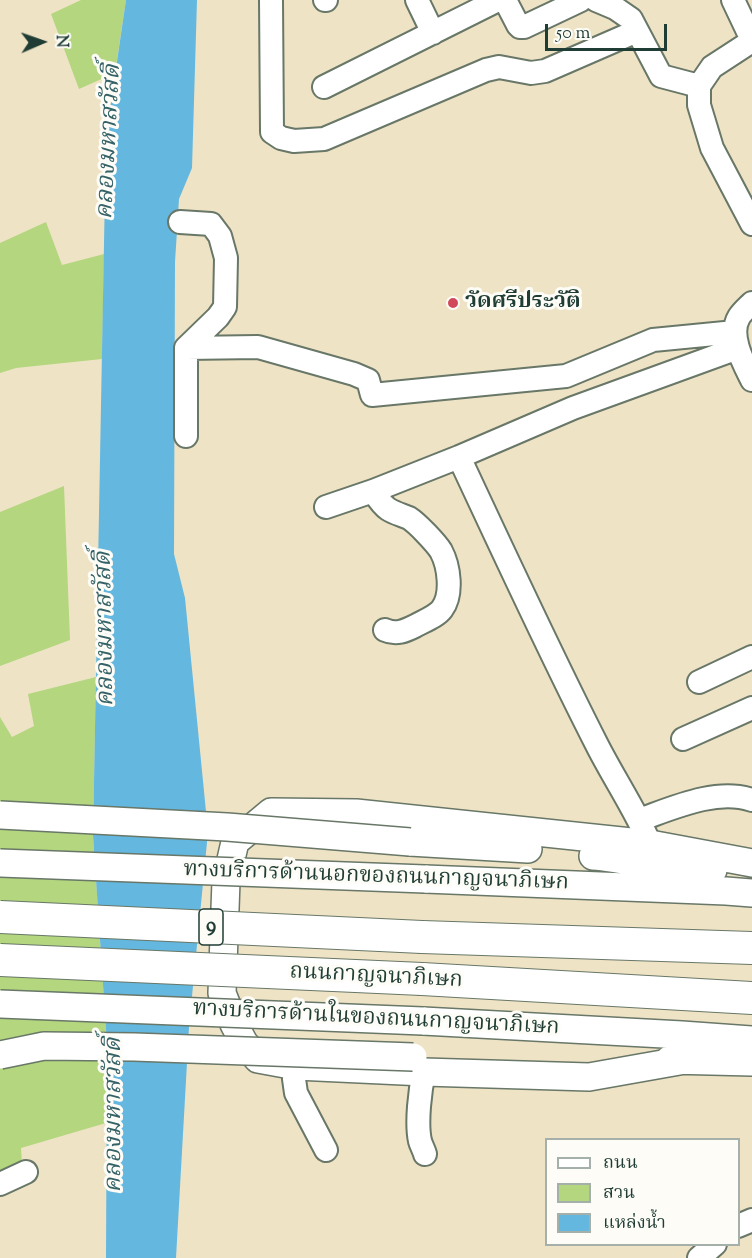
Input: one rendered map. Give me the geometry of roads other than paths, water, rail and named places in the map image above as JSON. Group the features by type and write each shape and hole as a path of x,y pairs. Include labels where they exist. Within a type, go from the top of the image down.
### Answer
{"highway":[{"name":"ถนนกาญจนาภิเษก","path":"0,918 752,948"},
{"name":"ถนนกาญจนาภิเษก","path":"0,960 422,979 752,998"}],"main road":[{"path":"747,1054 684,1048 549,1060 296,1066 258,1059 244,1043 222,993 226,880 235,842 271,812 356,813 650,844 752,865"},
{"path":"0,815 227,827 410,842 508,847 701,871 752,865"},
{"name":"ทางบริการด้านนอกของถนนกาญจนาภิเษก","path":"0,863 752,893"},
{"name":"ทางบริการด้านในของถนนกาญจนาภิเษก","path":"0,1004 423,1021 684,1048"},
{"path":"0,1055 44,1046 134,1047 418,1064"}],"street":[{"path":"271,0 272,132 281,138 294,141 324,139 486,70 498,67 531,74 545,71 637,31"},
{"path":"417,0 433,33"},
{"path":"324,87 498,0"},
{"path":"505,0 518,25 524,27 581,0"},
{"path":"596,0 615,8 631,19 661,76 699,86"},
{"path":"733,0 752,40 712,67 699,86 699,105 711,148 752,224"},
{"path":"180,222 212,224 220,236 226,258 225,307 218,317 186,348 186,436"},
{"path":"752,303 738,318 737,340 740,355 752,380"},
{"path":"186,348 258,347 354,374 368,380 372,395 566,376 653,340 737,340"},
{"path":"326,507 459,457 737,340"},
{"path":"459,457 597,745 650,844"},
{"path":"373,491 387,508 418,525 440,550 448,574 448,596 442,610 407,630 392,633 385,630"},
{"path":"699,682 752,657"},
{"path":"683,740 752,708"},
{"path":"639,820 706,798 745,797 752,800"},
{"path":"418,1064 421,1086 418,1126 425,1154"},
{"path":"296,1066 294,1079 296,1093 326,1150"},
{"path":"0,1184 26,1172"},
{"path":"699,1258 714,1246"}],"water":[{"name":"คลองมหาสวัสดิ์","path":"126,0 197,0 192,168 179,199 175,262 174,554 185,598 208,832 189,1027 176,1258 106,1258 107,1044 93,835 106,136"}],"place":[{"name":"วัดศรีประวัติ","path":"453,303"}]}
